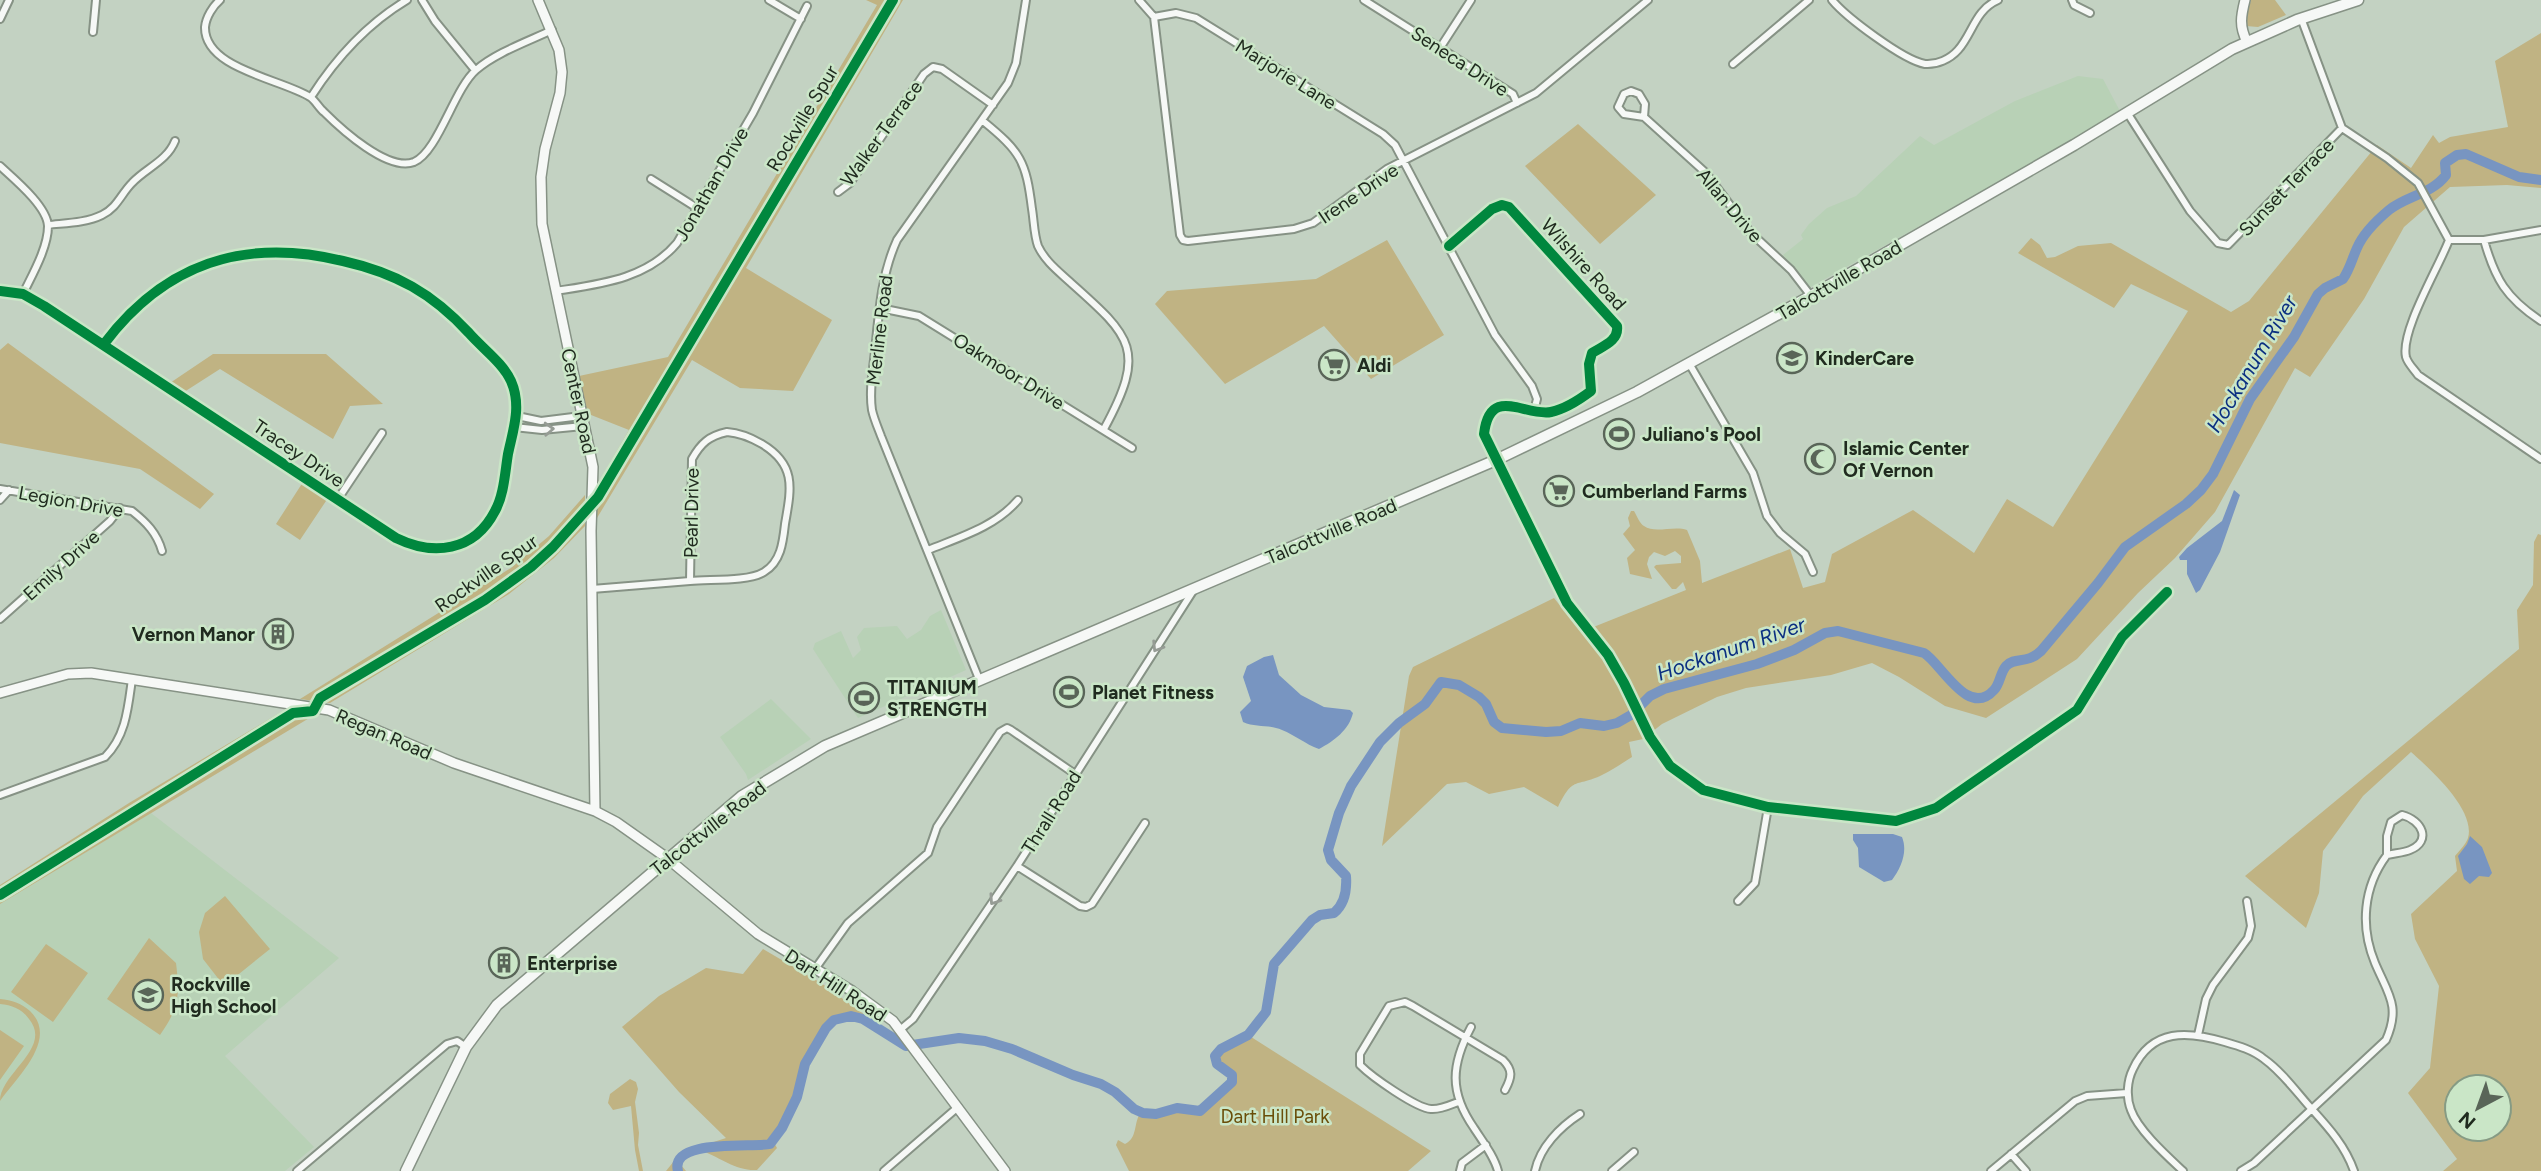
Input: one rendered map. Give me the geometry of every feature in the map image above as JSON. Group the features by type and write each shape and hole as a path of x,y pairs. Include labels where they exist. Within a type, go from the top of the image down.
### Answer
{"main road":[{"name":"Talcottville Road","path":"406,1171 466,1047 497,1005 743,796 825,746 1496,460 1690,365 2128,114 2247,41 2301,18 2358,0"}],"street":[{"path":"0,19 9,0"},
{"path":"93,32 96,0"},
{"path":"220,0 206,20 205,38 214,50 250,73 311,97 320,109 347,133 379,156 401,162 414,162 428,149 456,97 475,70 552,30"},
{"path":"311,97 325,74 350,45 407,0"},
{"path":"422,0 435,21 475,70"},
{"name":"Center Road","path":"538,0 559,50 562,72 560,93 545,149 540,201 542,223 593,467 590,531 595,811"},
{"path":"769,0 800,19"},
{"name":"Merline Road","path":"979,679 873,411 871,387 886,267 897,240 1008,83 1016,63 1026,0"},
{"path":"1139,0 1154,17"},
{"path":"1440,48 1471,0"},
{"name":"Irene Drive","path":"1154,17 1180,235 1183,240 1294,229 1314,223 1387,169 1536,93 1648,0"},
{"path":"1733,64 1809,0"},
{"path":"1832,0 1860,25 1914,61 1927,64 1942,62 1958,50 1982,10 1997,0"},
{"path":"2072,0 2074,5 2090,13"},
{"path":"2245,0 2241,17 2242,31 2247,41"},
{"name":"Seneca Drive","path":"1367,1 1513,94 1517,103"},
{"name":"Jonathan Drive","path":"556,291 634,275 665,258 677,243 752,113 807,6"},
{"name":"Marjorie Lane","path":"1154,17 1176,13 1196,18 1383,134 1395,145 1495,335 1532,386 1536,399 1534,411"},
{"path":"2301,18 2343,128 2411,176 2431,204 2449,240"},
{"name":"Walker Terrace","path":"838,192 850,183 924,74 933,67 942,69 993,105"},
{"name":"Allan Drive","path":"1644,117 1645,104 1639,94 1630,91 1624,94 1618,107 1624,114 1644,117 1706,173 1751,233 1791,270 1811,296"},
{"name":"Sunset Terrace","path":"2128,114 2190,211 2218,243 2228,245 2343,128"},
{"path":"983,121 1006,139 1023,162 1028,178 1037,244 1045,258 1112,320 1123,336 1129,369 1117,405 1104,429"},
{"path":"48,225 95,218 106,213 117,204 132,183 167,155 176,141"},
{"path":"0,166 43,211 48,225 44,247 23,294"},
{"path":"651,179 697,208"},
{"name":"Wilshire Road","path":"1449,246 1492,209 1502,205 1509,207 1617,326 1615,338 1592,353 1589,364 1591,391 1566,407 1549,412 1534,411"},
{"path":"2449,240 2484,240 2541,230"},
{"path":"2449,240 2407,332 2407,360 2418,375 2541,459"},
{"path":"2484,240 2497,279 2508,295 2541,321"},
{"path":"104,344 129,313 154,293 183,274 210,262 239,254 277,251 315,254 378,271 406,282 446,309 511,381 517,416 541,421 582,421"},
{"name":"Tracey Drive","path":"0,291 23,294 104,344 396,538 413,546 439,550 463,543 477,534 496,511 517,416"},
{"name":"Oakmoor Drive","path":"880,307 919,316 1132,448"},
{"path":"1690,365 1753,474 1767,516 1780,533 1805,554 1812,572"},
{"path":"1534,411 1516,405 1504,405 1493,411 1486,422 1484,434 1567,603 1608,655 1658,750 1670,766 1703,790 1768,807 1896,821 1936,808 2077,710 2122,637 2167,592"},
{"path":"514,427 542,430 582,421"},
{"path":"338,499 382,433"},
{"name":"Pearl Drive","path":"592,589 752,577 773,566 778,556 790,495 788,470 774,451 740,433 712,435 700,446 692,459 690,581"},
{"name":"Legion Drive","path":"0,489 132,511 145,521 159,539 162,551"},
{"path":"0,500 9,490"},
{"path":"928,550 993,522 1009,511 1018,500"},
{"name":"Emily Drive","path":"0,619 110,521 120,508"},
{"name":"Thrall Road","path":"901,1029 913,1019 1017,866 1194,590"},
{"name":"Regan Road","path":"0,693 77,673 91,673 329,710 475,771 595,811 616,822 667,858"},
{"path":"0,795 105,757 115,748 122,734 132,679"},
{"path":"815,969 848,923 928,853 937,827 999,732 1007,728 1011,730 1075,774"},
{"path":"1738,901 1755,883 1768,807"},
{"path":"2241,1171 2254,1163 2374,1054 2386,1040 2393,1025 2393,1006 2367,940 2364,914 2369,887 2387,855 2387,836 2391,822 2402,816 2413,818 2420,824 2423,835 2418,844 2410,850 2387,855"},
{"path":"1017,866 1080,906 1086,907 1092,904 1145,823"},
{"name":"Dart Hill Road","path":"667,858 758,934 852,991 901,1029 1005,1171"},
{"path":"2198,1035 2210,992 2248,938 2251,926 2247,901"},
{"path":"1458,1102 1434,1110 1421,1107 1369,1074 1360,1065 1360,1054 1389,1006 1398,1003 1413,1006 1503,1060 1510,1067 1511,1079 1505,1090"},
{"path":"1471,1027 1457,1057 1455,1072 1458,1102 1486,1145 1498,1171"},
{"path":"2183,1171 2142,1128 2131,1111 2127,1093 2139,1056 2157,1041 2175,1034 2198,1035 2243,1047 2264,1059 2337,1137 2354,1171"},
{"path":"297,1171 447,1044 457,1041 466,1047"},
{"path":"1991,1171 2075,1101 2087,1096 2127,1093"},
{"path":"888,1170 958,1107"},
{"path":"1535,1171 1545,1147 1565,1123 1580,1114"},
{"path":"1460,1171 1462,1163 1486,1145"},
{"path":"1612,1171 1634,1152"},
{"path":"2011,1154 2026,1171"}],"shaded area":[{"path":"2078,76 2103,79 2121,113 1809,288 1783,255 1803,239 1801,235 1809,224 1827,208 1856,196 1920,136 1934,145 2015,101"},
{"path":"941,610 966,670 858,718 813,649 815,643 841,631 853,658 861,650 857,637 864,628 897,626 907,639 921,630 930,616"},
{"path":"771,699 811,739 748,780 720,737"},
{"name":"Rockville High School","path":"151,813 339,958 225,1056 314,1147 285,1171 0,1171 0,904"}],"green space":[{"path":"866,0 903,0 746,268 832,320 793,391 740,388 692,360 597,518 597,485 629,430 586,413 579,376 668,357 877,5"},
{"path":"2251,0 2275,0 2286,15 2258,27 2246,26"},
{"path":"2541,33 2541,188 2507,185 2450,187 2404,227 2364,299 2310,377 2295,368 2215,512 2175,558 2138,593 2077,659 1986,718 1945,706 1872,663 1831,675 1746,688 1717,697 1662,724 1643,739 1629,742 1632,757 1602,775 1572,786 1558,807 1524,787 1489,794 1466,782 1447,784 1382,846 1409,676 1413,667 1554,598 1581,632 1686,590 1683,582 1676,589 1672,589 1654,567 1681,563 1681,556 1675,551 1665,556 1654,552 1649,557 1647,564 1652,579 1630,574 1627,558 1635,550 1623,534 1630,526 1628,518 1631,511 1634,511 1641,524 1648,528 1687,530 1700,561 1702,583 1790,549 1803,588 1825,582 1832,554 1913,510 1974,553 2007,499 2053,527 2188,311 2131,284 2114,308 2018,253 2031,238 2040,245 2047,258 2078,246 2111,243 2231,312 2249,301 2377,145 2411,168 2433,135 2439,143 2450,137 2508,127 2495,61"},
{"path":"1578,124 1656,195 1600,244 1525,166"},
{"path":"1387,240 1444,335 1371,379 1324,326 1225,384 1155,304 1167,291 1316,279"},
{"path":"8,343 214,494 200,509 140,469 0,443 0,350"},
{"path":"213,354 326,354 383,404 350,406 333,439 220,369 181,394 167,385"},
{"path":"303,482 328,498 300,540 276,524"},
{"path":"585,495 585,526 554,558 509,594 330,703 300,699 511,568 549,536"},
{"path":"2538,534 2541,535 2541,1171 2443,1171 2457,1159 2445,1143 2513,1143 2513,1073 2443,1073 2443,1140 2408,1093 2430,1068 2439,986 2415,939 2411,914 2457,871 2455,856 2468,838 2469,827 2465,815 2450,791 2411,752 2363,796 2323,851 2319,893 2306,928 2245,876 2519,649 2517,610 2533,585 2534,542"},
{"path":"286,709 316,714 0,904 0,885 129,803"},
{"path":"225,896 270,949 224,986 203,959 199,932 205,913"},
{"path":"149,938 176,963 177,1001 160,1035 107,999"},
{"path":"46,944 88,973 53,1022 11,992"},
{"path":"763,949 821,983 889,1035 868,1022 853,1017 830,1023 805,1064 799,1094 773,1141 777,1148 757,1170 735,1166 702,1151 684,1159 681,1165 686,1171 666,1171 678,1156 686,1151 726,1138 679,1092 622,1027 659,996 706,968 743,974"},
{"path":"0,999 16,1002 30,1011 38,1022 40,1034 32,1058 0,1101 8,1080 35,1040 35,1030 23,1013 0,1004"},
{"path":"0,1030 24,1046 0,1080"},
{"name":"Dart Hill Park","path":"1248,1035 1431,1151 1408,1171 1129,1171 1116,1145 1118,1140 1125,1144 1132,1138 1141,1112 1156,1114 1180,1108 1200,1111 1218,1097 1233,1080 1230,1073 1216,1063 1215,1055"},
{"path":"630,1079 636,1082 638,1089 635,1102 643,1171 639,1171 635,1150 631,1106 613,1110 608,1103 610,1094"}],"water":[{"path":"2234,490 2240,495 2220,552 2196,593 2187,574 2187,560 2180,560 2179,557 2222,521"},
{"path":"1273,655 1279,675 1301,695 1324,707 1350,710 1353,713 1340,734 1319,749 1277,728 1243,722 1240,712 1251,701 1243,677 1247,666"},
{"path":"1853,834 1893,834 1902,837 1903,860 1892,880 1884,882 1859,867 1858,848"},
{"path":"2470,836 2482,847 2492,873 2489,877 2479,876 2470,884 2464,879 2458,856"}],"waterway":[{"name":"Hockanum River","path":"678,1171 679,1161 686,1153 699,1149 770,1144 782,1128 797,1097 805,1064 826,1028 834,1020 851,1016 863,1019 906,1046 959,1038 985,1041 1012,1049 1101,1084 1143,1113 1156,1114 1177,1108 1200,1111 1232,1082 1232,1075 1217,1064 1215,1056 1221,1049 1248,1035 1266,1012 1274,964 1312,920 1320,915 1334,913 1343,901 1346,876 1331,860 1328,850 1339,813 1351,786 1380,742 1399,723 1425,704 1441,682 1459,685 1479,697 1486,704 1494,722 1502,728 1546,732 1561,731 1580,723 1604,726 1617,723 1631,715 1650,696 1664,689 1757,664 1794,650 1825,633 1838,631 1924,653 1965,694 1974,698 1984,697 1996,688 2006,666 2014,661 2031,658 2041,651 2125,547 2186,504 2201,490 2213,474 2250,399 2294,337 2318,294 2343,279 2360,243 2380,218 2396,205 2434,187 2446,175 2445,163 2457,155 2466,154 2519,177 2541,180"}],"cycle path":[{"name":"Rockville Spur","path":"0,895 293,713 313,711 320,698 485,600 531,567 553,547 598,497 893,0"},
{"path":"1449,246 1492,209 1502,205 1509,207 1617,326 1613,339 1592,353 1589,364 1591,391 1572,404 1551,412 1501,406 1493,410 1484,434 1567,603 1608,655 1650,737 1670,766 1703,790 1768,807 1896,821 1936,808 2077,710 2122,637 2167,592"},
{"path":"0,291 23,294 44,306 396,538 424,547 451,547 476,535 486,525 498,505 516,418 516,400 511,381 498,362 441,307 412,286 380,272 307,254 272,252 240,255 209,263 180,276 153,293 104,344"}],"place":[{"name":"KinderCare","path":"1792,358"},
{"name":"Aldi","path":"1334,365"},
{"name":"Juliano's Pool","path":"1619,434"},
{"name":"Islamic Center Of Vernon","path":"1820,459"},
{"name":"Cumberland Farms","path":"1559,491"},
{"name":"Vernon Manor","path":"278,634"},
{"name":"Planet Fitness","path":"1069,692"},
{"name":"TITANIUM STRENGTH","path":"864,698"},
{"name":"Enterprise","path":"504,963"},
{"name":"Rockville High School","path":"148,995"}]}
